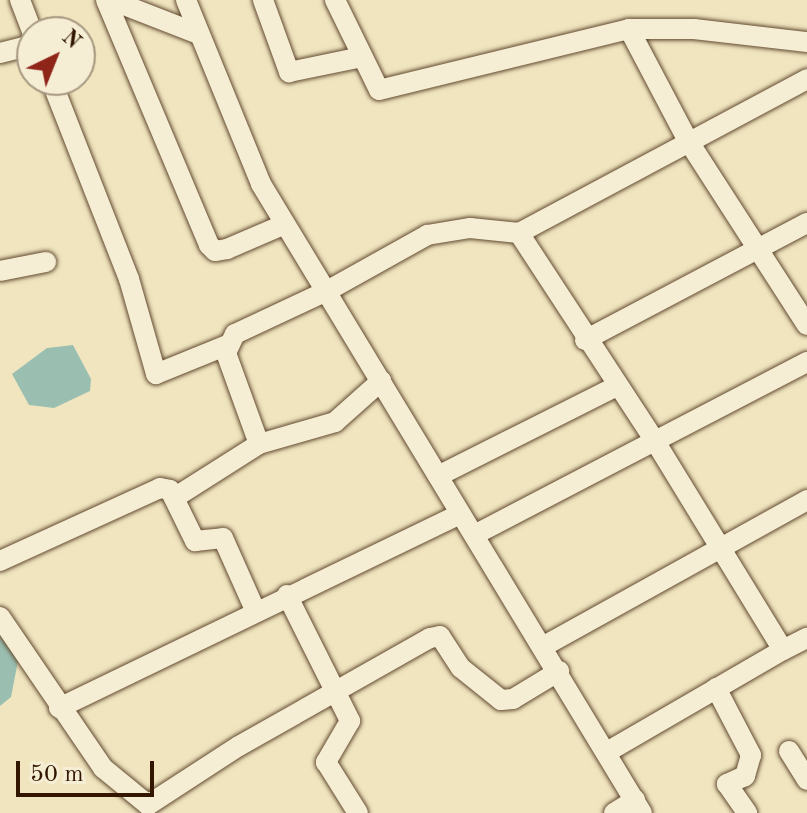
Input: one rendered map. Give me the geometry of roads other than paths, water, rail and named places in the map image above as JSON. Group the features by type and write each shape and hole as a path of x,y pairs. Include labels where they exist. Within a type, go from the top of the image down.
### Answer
{"street":[{"path":"108,0 198,34"},
{"path":"108,0 209,245 215,251 227,249 285,224"},
{"path":"186,0 261,184 460,514 476,534 544,646 638,806 614,813"},
{"path":"263,0 289,72 362,57"},
{"path":"335,0 379,90 629,29 694,29 807,42"},
{"path":"629,29 687,139 761,247 807,325"},
{"path":"57,96 129,279 156,374 227,345 235,334 327,291 427,235 449,229 519,233 687,139 807,79"},
{"path":"585,340 807,223"},
{"path":"519,233 585,340 655,441 783,650"},
{"path":"0,271 46,262"},
{"path":"227,345 259,444"},
{"path":"476,534 807,362"},
{"path":"174,498 259,444 335,422 381,381"},
{"path":"438,476 617,386"},
{"path":"0,561 160,488 170,490 195,541 223,538 255,610"},
{"path":"544,646 807,500"},
{"path":"59,708 255,610 460,514"},
{"path":"287,595 350,721 326,762 358,813"},
{"path":"0,617 59,708 103,768 150,809 239,746 440,636 461,668 501,700 513,699 559,671"},
{"path":"607,752 807,638"},
{"path":"716,688 751,755 752,767 745,776 727,784 747,813"},
{"path":"789,751 807,780"}]}
